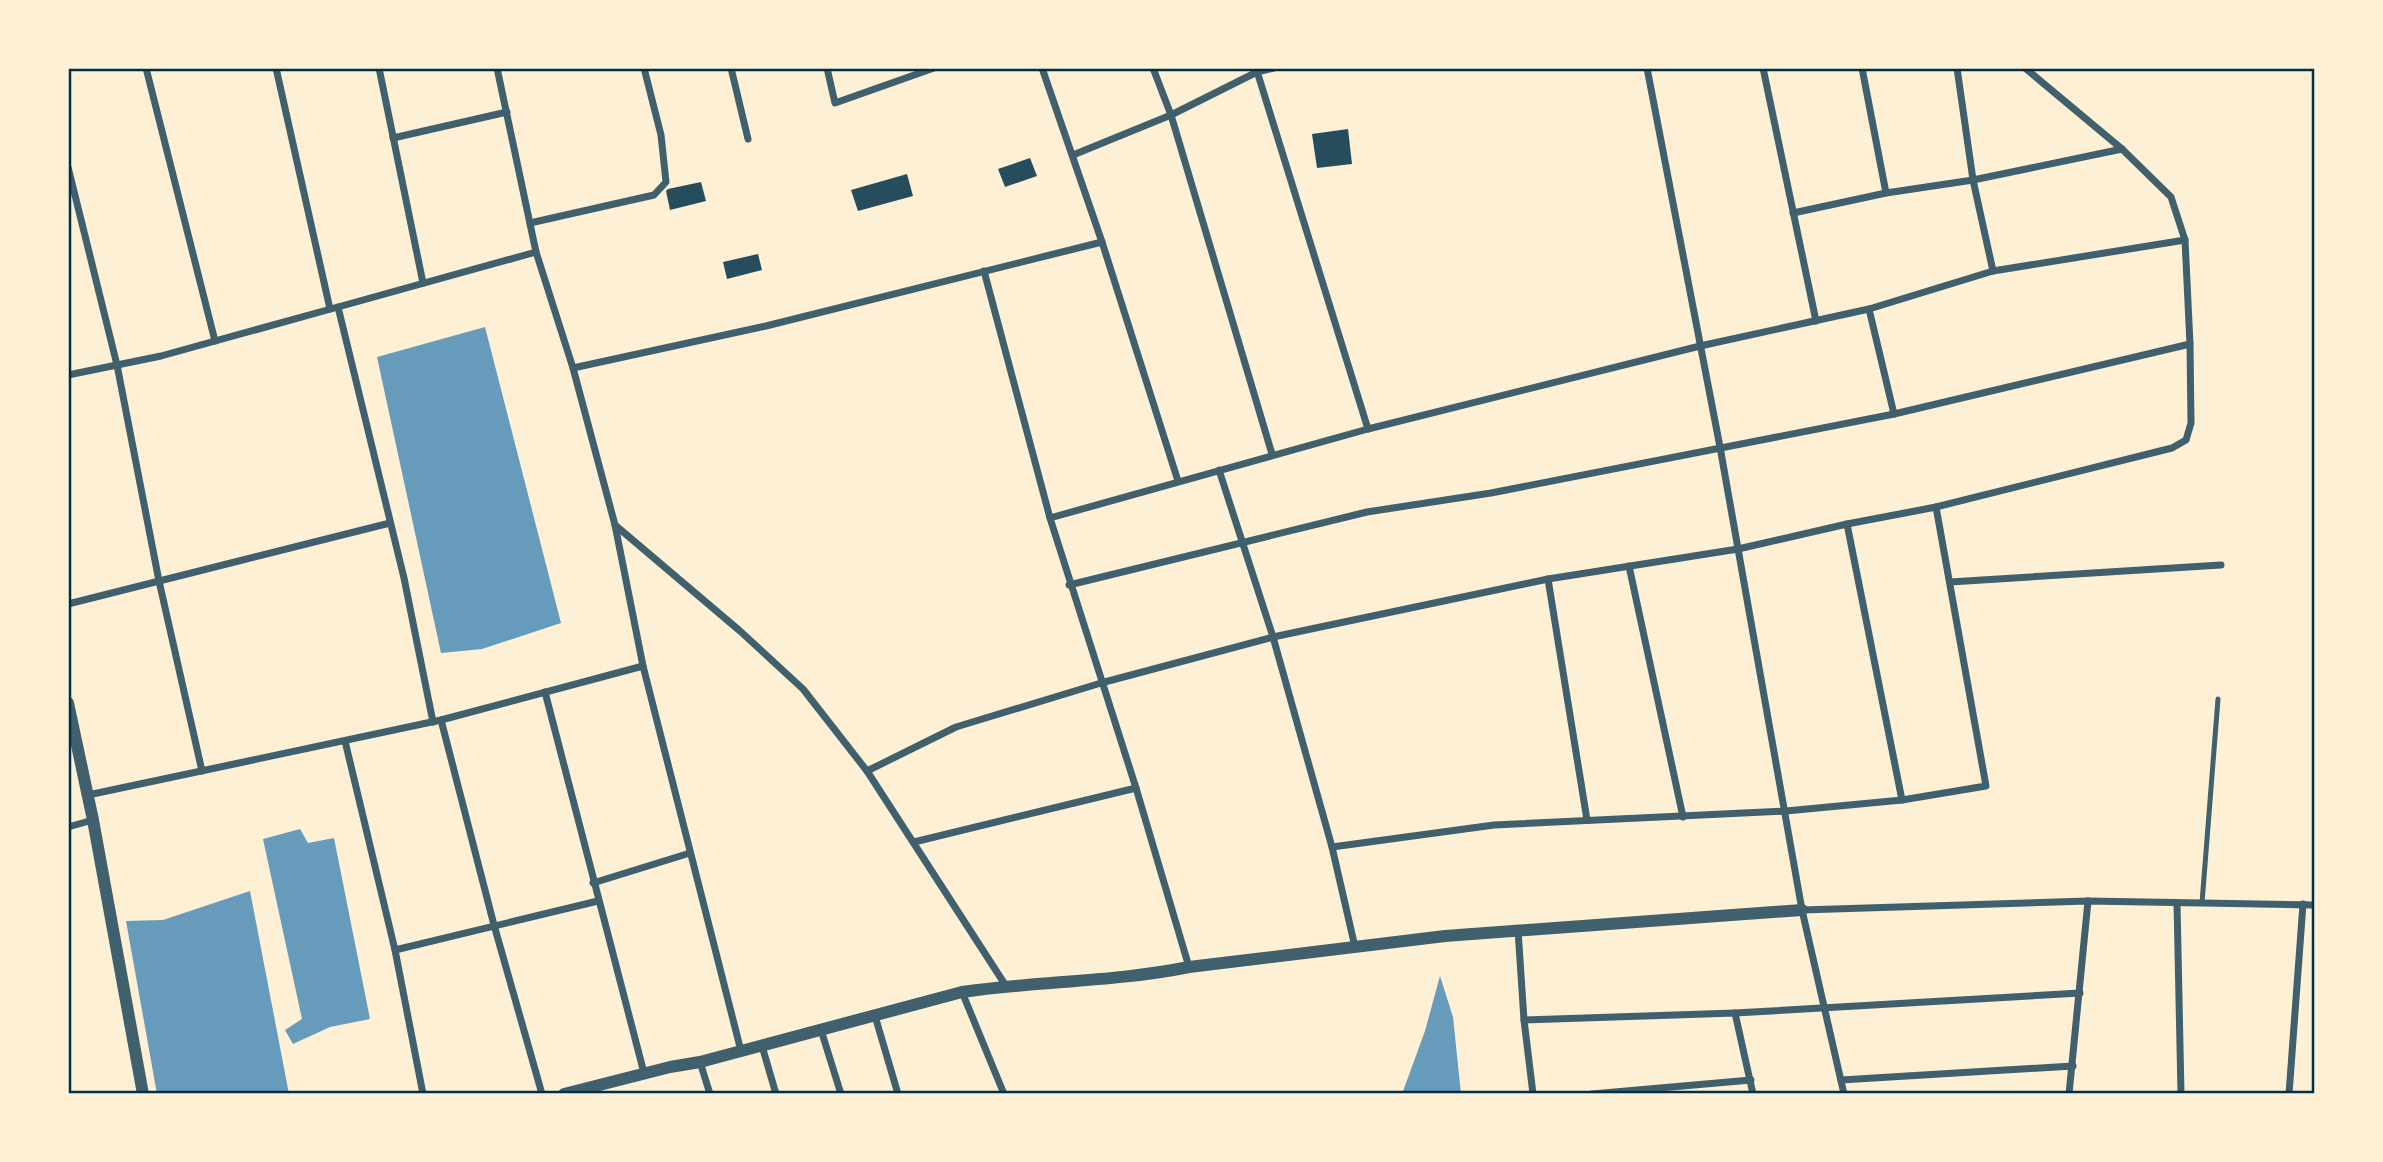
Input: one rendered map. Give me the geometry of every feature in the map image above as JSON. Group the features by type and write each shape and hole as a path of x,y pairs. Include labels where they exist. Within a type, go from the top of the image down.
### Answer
{"street":[{"path":"146,68 215,341"},
{"path":"276,68 437,721 542,1094"},
{"path":"379,68 423,283"},
{"path":"497,68 536,252 573,368 615,525 643,666 741,1051"},
{"path":"530,223 654,195 664,186 666,182 661,135 644,68"},
{"path":"731,68 748,139"},
{"path":"827,68 835,103 934,68"},
{"path":"1042,68 1102,242 1178,481"},
{"path":"1153,68 1171,116 1272,454"},
{"path":"1073,155 1171,116 1256,70 1274,68"},
{"path":"1647,68 1720,447 1802,910 1844,1094"},
{"path":"1763,68 1816,321"},
{"path":"1862,68 1886,193"},
{"path":"1957,68 1973,180 1993,271"},
{"path":"867,771 956,727 1101,682 1273,637 1548,579 1738,549 1936,507 2172,448 2186,440 2191,423 2185,240 2171,197 2122,149 2025,68"},
{"path":"1256,70 1367,429"},
{"path":"393,138 506,112"},
{"path":"1793,213 2122,149"},
{"path":"68,167 117,365 159,581 202,771"},
{"path":"1050,519 1367,429 1700,346 1869,309 1993,271 2185,240"},
{"path":"573,368 766,326 1102,242"},
{"path":"68,375 161,356 536,252"},
{"path":"984,271 1069,585 1136,788 1189,967"},
{"path":"1869,309 1894,414"},
{"path":"1069,585 1367,512 1491,493 1894,414 2190,344"},
{"path":"1219,470 1273,637 1332,847 1354,947"},
{"path":"1332,847 1494,825 1786,811 1902,800 1986,786 1936,507"},
{"path":"68,604 390,523"},
{"path":"1847,524 1902,800"},
{"path":"615,525 740,631 803,689 867,771 1006,986"},
{"path":"1950,582 2221,565"},
{"path":"1629,566 1683,817"},
{"path":"1548,579 1587,820"},
{"path":"88,795 437,721 643,666"},
{"path":"545,692 644,1073"},
{"path":"68,703 93,820 143,1094"},
{"path":"345,741 394,950 423,1094"},
{"path":"914,842 1136,788"},
{"path":"68,827 93,820"},
{"path":"593,883 690,853"},
{"path":"394,950 598,901"},
{"path":"2070,1094 2088,901"},
{"path":"564,1094 613,1084 644,1073 700,1062 962,992 1157,973 1354,947 1518,930 1802,910 2088,901 2315,905"},
{"path":"2177,903 2181,1094"},
{"path":"2290,1094 2304,904"},
{"path":"1518,930 1524,1020 1533,1094"},
{"path":"962,992 1004,1094"},
{"path":"1524,1020 1825,1009 2080,993"},
{"path":"1735,1013 1753,1094"},
{"path":"875,1016 898,1094"},
{"path":"821,1030 841,1094"},
{"path":"762,1046 776,1094"},
{"path":"700,1062 710,1094"},
{"path":"1841,1080 2073,1066"},
{"path":"1592,1094 1751,1080"}],"lane":[{"path":"2202,903 2218,699"}],"water":[{"path":"485,327 561,623 482,649 441,653 377,357"},
{"path":"300,829 308,843 334,838 370,1019 330,1027 293,1044 285,1030 302,1019 263,839"},
{"path":"250,891 289,1094 157,1094 126,921 163,920"},
{"path":"1440,976 1453,1017 1461,1094 1402,1094 1425,1031"}],"building":[{"path":"1348,129 1352,164 1317,168 1312,134"},
{"path":"1030,158 1037,176 1005,187 998,169"},
{"path":"907,174 913,196 858,211 851,190"},
{"path":"701,182 706,201 670,210 666,191 668,189"},
{"path":"758,254 762,270 727,279 723,262"}]}
